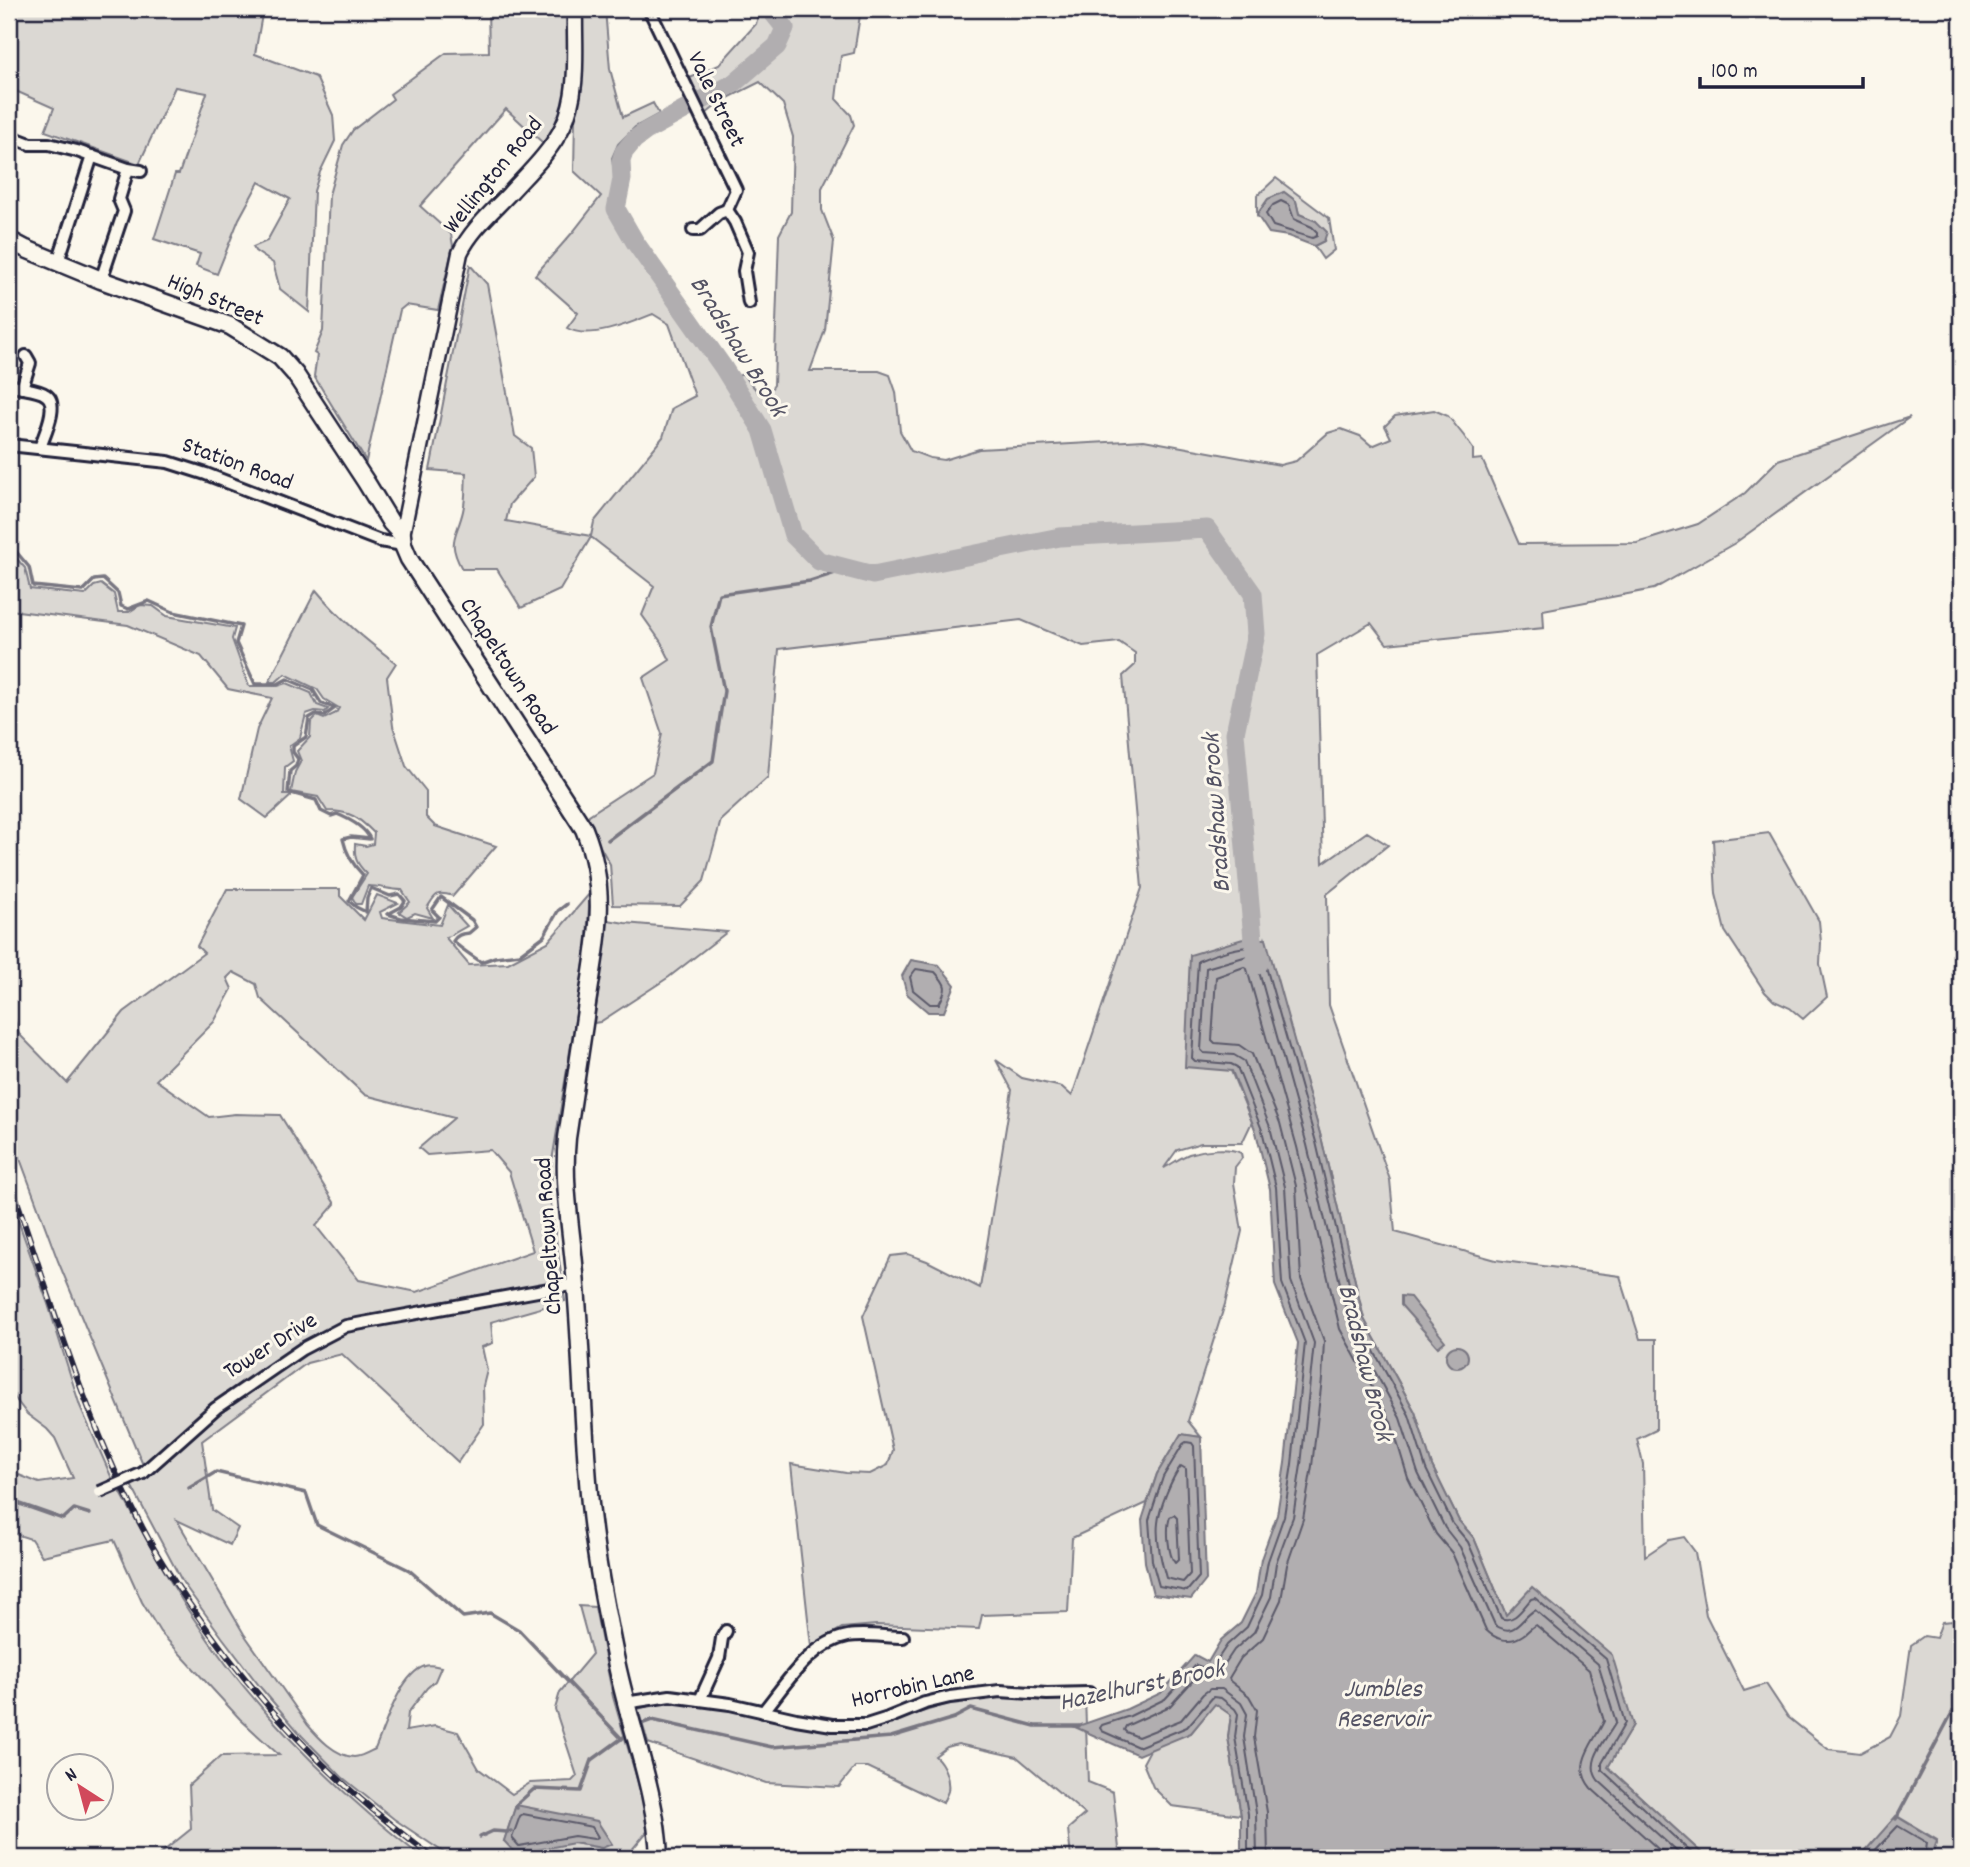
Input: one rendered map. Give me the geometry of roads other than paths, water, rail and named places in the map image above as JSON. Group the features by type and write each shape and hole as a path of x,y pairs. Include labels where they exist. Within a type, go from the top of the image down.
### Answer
{"main road":[{"name":"High Street","path":"9,240 101,280 230,326 279,357 295,374 402,540"},
{"name":"Chapeltown Road","path":"402,540 409,559 584,829 596,864 599,924 565,1160 566,1197 576,1284 591,1506 606,1606 625,1703 657,1822 659,1858"}],"street":[{"name":"Wellington Road","path":"402,540 460,253 471,236 543,157 563,125 571,104 574,84 575,9"},
{"name":"Vale Street","path":"649,9 736,190 727,209"},
{"path":"9,136 30,144 49,144 141,171"},
{"path":"58,262 92,156"},
{"path":"101,280 124,211 120,199 128,169"},
{"path":"693,230 701,230 727,209 748,252 744,271 749,303"},
{"path":"26,356 30,363 17,387 43,394 52,403 40,448"},
{"name":"Station Road","path":"9,445 168,462 380,541 402,540"},
{"name":"Tower Drive","path":"100,1492 143,1473 216,1408 302,1349 339,1329 576,1284"},
{"path":"700,1700 719,1658 722,1638 726,1631"},
{"path":"763,1712 810,1656 831,1641 850,1636 903,1637"},
{"name":"Horrobin Lane","path":"625,1703 670,1696 730,1704 832,1725 866,1725 950,1696 1000,1691 1089,1693"}],"water":[{"path":"1284,192 1296,201 1299,214 1316,221 1327,232 1324,241 1314,246 1288,236 1269,233 1257,215 1268,199"},
{"name":"Jumbles Reservoir","path":"1243,939 1266,939 1322,1141 1364,1319 1415,1412 1432,1466 1459,1521 1474,1538 1506,1615 1532,1587 1612,1655 1633,1725 1608,1767 1707,1858 1241,1858 1241,1815 1228,1737 1231,1715 1215,1704 1191,1733 1138,1755 1075,1727 1127,1709 1161,1693 1195,1655 1208,1662 1221,1640 1241,1623 1256,1593 1261,1559 1277,1515 1298,1343 1275,1285 1270,1189 1256,1132 1232,1071 1185,1067 1190,955"},
{"path":"911,960 939,965 955,985 944,1012 928,1012 907,994 902,976"},
{"path":"1401,1296 1410,1297 1445,1341 1438,1347 1401,1305"},
{"path":"1453,1346 1461,1346 1468,1353 1468,1361 1461,1368 1453,1368 1446,1361 1446,1353"},
{"path":"1181,1434 1201,1437 1206,1580 1191,1599 1153,1594 1145,1562 1142,1520 1157,1474"},
{"path":"516,1805 597,1821 612,1844 602,1848 574,1843 516,1854 504,1841"},
{"path":"1896,1816 1937,1841 1931,1858 1859,1858"}],"waterway":[{"name":"Bradshaw Brook","path":"770,9 785,28 777,46 734,83 646,131 624,152 616,209 635,242 723,367 762,430 793,535 819,561 873,575 1060,537 1207,529 1253,594 1256,634 1235,733 1253,939 1258,965"},
{"path":"785,9 785,28"},
{"path":"9,543 29,567 33,586 83,591 94,580 103,579 118,593 121,606 128,609 149,601 173,612 241,626 236,643 255,684 278,684 287,679 313,690 321,703 335,708 324,716 316,714 309,718 306,737 293,746 293,752 298,759 296,766 290,771 288,792 316,800 321,811 331,816 337,814 347,818 368,835 370,839 343,839 350,858 363,875 349,901 356,907 366,912 371,888 390,896 399,894 405,901 401,907 388,914 435,921 439,917 432,910 441,897 472,920 476,927 453,941 481,962 520,954 544,936 558,911 567,904"},
{"path":"608,840 713,761 724,691 711,627 719,594 810,581 848,569"},
{"path":"189,1488 216,1472 306,1493 317,1525 409,1570 463,1617 490,1613 519,1630 622,1739"},
{"path":"9,1500 63,1519 74,1509 90,1514"},
{"name":"Hazelhurst Brook","path":"641,1724 652,1720 772,1747 891,1737 954,1718 971,1709 1035,1726 1079,1726"},
{"path":"1896,1819 1953,1711 1961,1709"},
{"name":"Hazelhurst Brook","path":"517,1808 516,1805 534,1789 581,1791 592,1760 625,1736"},
{"name":"Hazelhurst Brook","path":"480,1837 493,1831 511,1831"}],"railway":[{"path":"9,1177 88,1406 126,1495 163,1564 211,1635 282,1721 333,1774 435,1858"}]}
